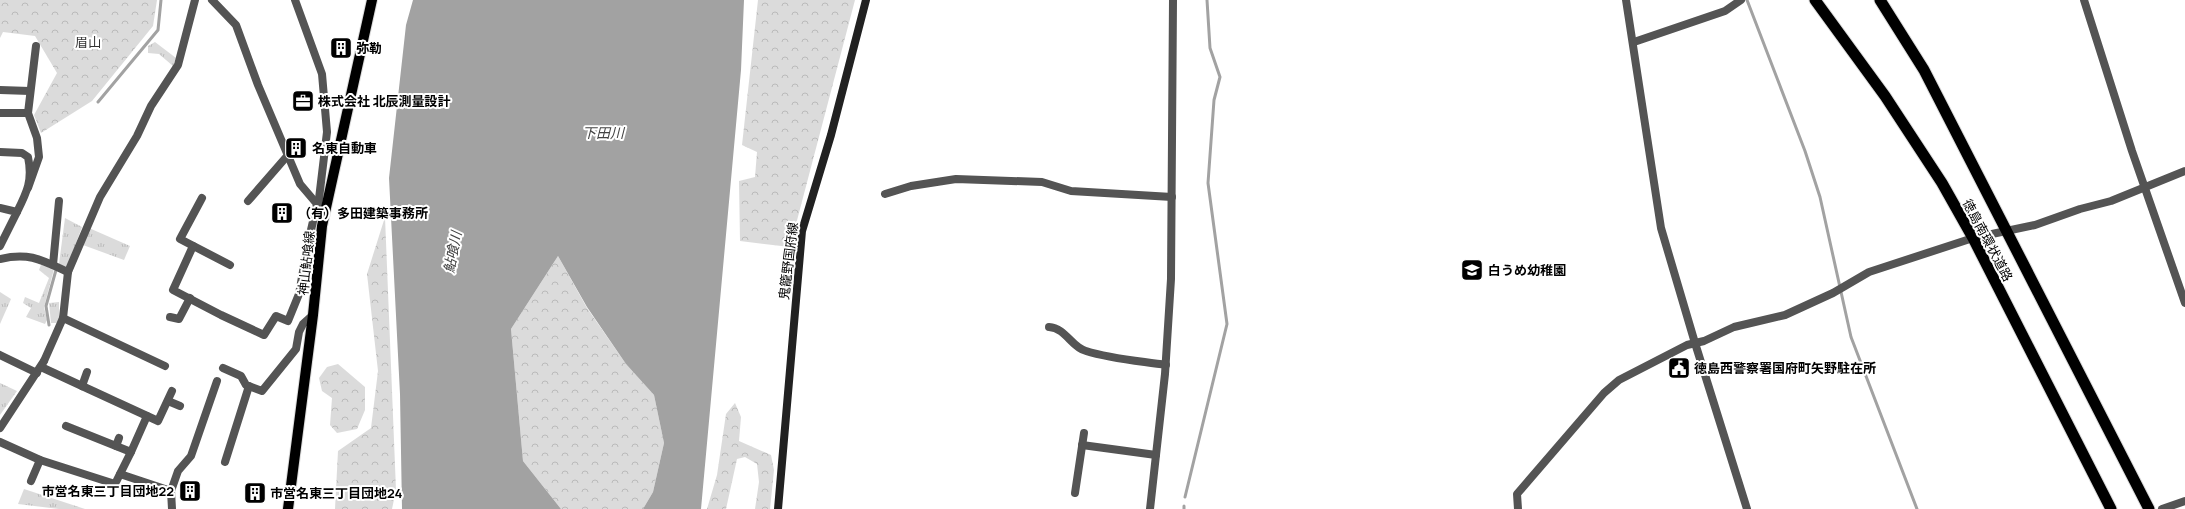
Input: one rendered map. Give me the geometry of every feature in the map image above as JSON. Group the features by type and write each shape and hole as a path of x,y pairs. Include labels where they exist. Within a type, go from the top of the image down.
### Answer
{"highway":[{"name":"徳島南環状道路","path":"1815,0 1884,96 1942,183 1973,238 2111,509"},
{"name":"徳島南環状道路","path":"1880,0 1924,70 2149,509"}],"main road":[{"name":"神山鮎喰線","path":"288,509 313,315 322,226 372,0"},
{"name":"鬼籠野国府線","path":"778,509 802,231 831,135 866,0"}],"street":[{"path":"0,428 41,367 63,318 68,272 100,197 137,136 151,106 178,65 195,0"},
{"path":"212,0 236,25 258,85 300,184 317,204 322,226"},
{"path":"193,246 173,290 264,335 276,316 288,320 299,294 317,204 327,132 322,74 295,0"},
{"path":"1150,509 1166,365 1170,278 1173,0"},
{"path":"1626,0 1634,42 1661,228 1695,344 1747,509"},
{"path":"1634,42 1725,11 1741,0"},
{"path":"2084,0 2132,151 2146,187 2185,303"},
{"path":"0,246 28,188 39,156 37,138 28,113 36,46"},
{"path":"0,90 30,91"},
{"path":"0,113 28,113"},
{"path":"0,152 22,154 28,157 30,178 28,188"},
{"path":"248,201 288,155"},
{"path":"1518,509 1517,494 1604,393 1619,380 1687,345 1704,341 1734,327 1785,315 1840,289 1869,272 1973,238 2035,226 2080,209 2111,201 2185,172"},
{"path":"885,194 911,186 956,179 1042,182 1071,191 1172,197"},
{"path":"202,198 180,240 230,265"},
{"path":"53,265 59,201"},
{"path":"0,208 17,212"},
{"path":"0,259 12,256 38,258 68,272"},
{"path":"170,317 179,319 190,298"},
{"path":"224,368 241,376 249,386 262,391 296,349 299,332 303,324 313,315"},
{"path":"63,318 105,338 145,361 165,366"},
{"path":"1049,327 1054,327 1064,332 1085,351 1166,365"},
{"path":"102,346 105,338"},
{"path":"0,355 41,367 158,421 172,391"},
{"path":"82,386 87,372"},
{"path":"172,509 171,491 178,472 190,456 217,381"},
{"path":"225,462 249,386"},
{"path":"168,401 180,406"},
{"path":"0,442 40,460 115,484 147,416"},
{"path":"66,426 80,427 117,442 130,452"},
{"path":"1075,493 1084,433"},
{"path":"1082,445 1156,455"},
{"path":"31,481 40,460"},
{"path":"120,474 171,491"},
{"path":"2162,509 2185,502"}],"green space":[{"name":"眉山","path":"0,0 157,0 153,26 92,101 41,133 34,115 57,73 35,36 3,32 0,38"},
{"path":"758,0 855,0 790,247 740,241 739,181 755,177 757,152 742,145"},
{"path":"155,42 176,58 173,66 159,54 148,53 148,46"},
{"path":"385,217 396,490 392,509 335,509 338,451 371,428 378,371 367,274"},
{"path":"65,218 82,227 67,267 59,264"},
{"path":"89,228 130,246 124,260 83,245"},
{"path":"558,256 587,308 626,364 654,395 664,443 653,492 643,509 561,509 523,461 511,329"},
{"path":"42,262 54,269 44,307 47,320 45,324 26,317 31,308 23,303 25,297 39,303 49,278 39,270"},
{"path":"0,292 11,299 0,324"},
{"path":"59,302 59,321 56,323 51,323 49,303"},
{"path":"338,364 365,387 365,410 357,429 337,433 330,425 332,398 322,391 319,378 327,367"},
{"path":"0,383 17,391 0,415"},
{"path":"735,403 741,417 739,441 771,455 774,470 770,509 755,509 759,482 757,464 745,457 737,459 726,509 707,509 717,475 726,414"},
{"path":"24,489 85,509 59,509 18,504"}],"water":[{"name":"下田川","path":"413,0 744,0 741,70 701,509 643,509 653,492 664,443 654,395 626,364 587,307 558,256 511,329 523,461 561,509 402,509 400,394 389,178 406,25"}],"waterway":[{"path":"98,102 158,30 161,0"},
{"path":"1185,497 1227,324 1208,183 1214,100 1220,77 1210,48 1207,0"},
{"path":"1747,0 1805,151 1820,197 1851,337 1917,509"},
{"path":"49,325 46,306 56,270"}],"place":[{"name":"弥勒","path":"341,48"},
{"name":"株式会社 北辰測量設計","path":"303,101"},
{"name":"名東自動車","path":"296,148"},
{"name":"（有）多田建築事務所","path":"282,213"},
{"name":"白うめ幼稚園","path":"1472,270"},
{"name":"徳島西警察署国府町矢野駐在所","path":"1679,368"},
{"name":"市営名東三丁目団地22","path":"190,491"},
{"name":"市営名東三丁目団地24","path":"255,493"}],"water label":[{"name":"鮎喰川","path":"452,252"}]}
